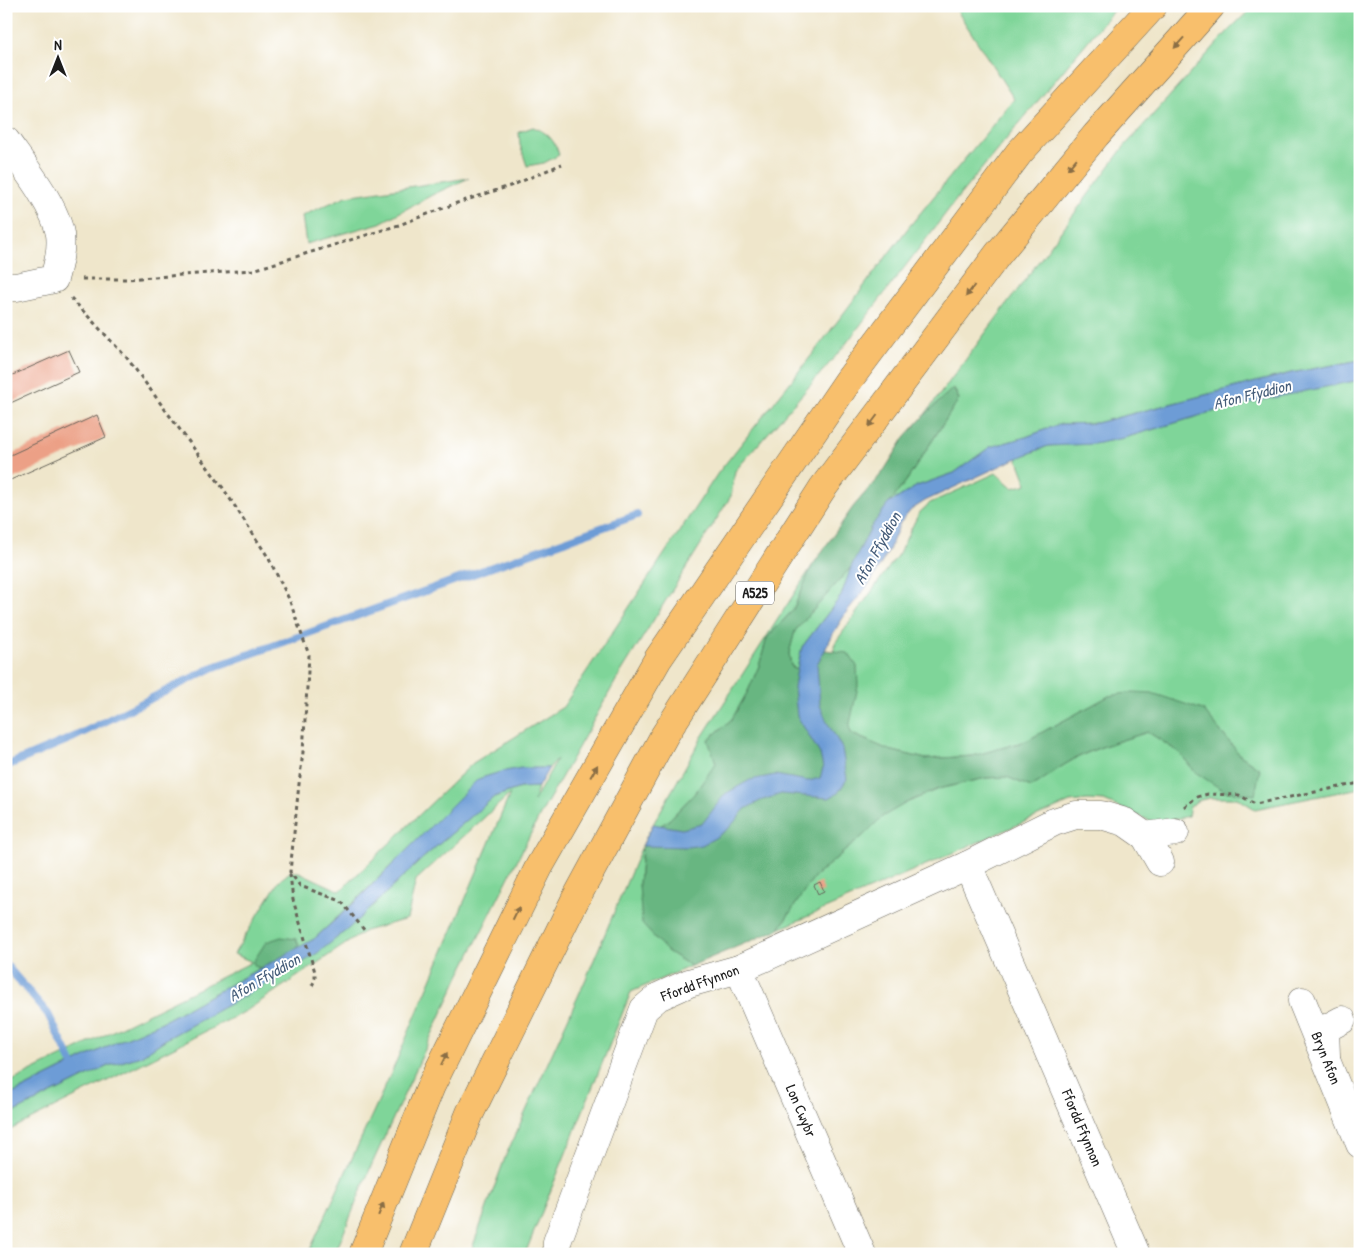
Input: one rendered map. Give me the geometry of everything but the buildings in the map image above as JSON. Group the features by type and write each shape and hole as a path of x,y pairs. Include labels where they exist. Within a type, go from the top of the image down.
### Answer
{"main road":[{"name":"A525","path":"362,1254 431,1086 539,867 658,659 848,382 1013,161 1154,6"},
{"name":"A525","path":"414,1254 474,1105 574,902 669,728 822,489 998,254 1096,136 1212,6"}],"street":[{"path":"6,141 48,203 60,233 60,259 54,279 16,287 6,287"},
{"name":"Ffordd Ffynnon","path":"557,1254 557,1242 644,1009 658,997 689,984 739,969 968,865 1054,822 1076,815 1101,815 1125,822 1145,836 1160,862"},
{"path":"1145,836 1175,832"},
{"name":"Ffordd Ffynnon","path":"968,865 1136,1254"},
{"name":"Lon Cwybr","path":"739,969 862,1254"},
{"name":"Bryn Afon","path":"1302,1001 1360,1144"},
{"path":"1326,1060 1324,1029 1342,1020"}],"path":[{"path":"54,279 126,279 253,270 399,225 457,203 514,185 562,164"},
{"path":"54,279 127,358 217,480 268,557 289,598 309,655 303,752 298,784 290,872 293,900 315,972 315,980 310,989"},
{"path":"1175,832 1184,807 1197,797 1208,794 1239,795 1255,804 1360,783"},
{"path":"290,872 300,886 341,901 365,931"}],"green space":[{"path":"954,6 1117,6 959,196 842,349 735,471 731,496 618,677 539,817 459,976 372,1164 335,1254 308,1254 393,1069 510,794 416,880 407,919 365,931 246,1011 6,1132 6,1116 108,1066 141,1056 166,1039 286,973 348,929 423,858 494,797 520,788 538,787 534,801 557,759 549,768 513,770 478,780 314,939 296,950 298,945 255,966 260,968 162,1022 110,1045 6,1097 6,1084 252,962 234,954 279,881 290,872 299,872 340,891 473,763 563,707 718,473 815,351 908,228 1014,99"},
{"path":"1254,6 1360,6 1360,360 1291,373 1096,423 1060,424 1026,437 990,447 954,473 917,486 888,504 907,480 959,399 954,388 923,417 1123,148 1230,29"},
{"path":"533,127 550,137 559,155 544,163 527,166 520,145 519,132"},
{"path":"469,178 434,194 380,223 306,244 302,216 346,196"},
{"path":"1360,380 1360,788 1255,809 1237,798 1209,798 1197,801 1190,807 1188,816 1164,822 1153,822 1104,801 1070,802 779,929 814,877 864,835 882,816 938,789 986,778 1007,777 1031,787 1084,754 1148,732 1180,753 1195,772 1260,769 1240,755 1203,710 1109,696 1026,741 973,756 926,759 889,750 852,734 836,705 830,674 835,643 899,553 919,513 930,503 996,473 1013,488 1027,484 1017,458 1048,446 1124,438 1262,399"},
{"path":"953,388 959,399 907,480 871,527 851,567 795,631 789,653 791,666 797,669 816,664 825,650 848,653 857,666 858,686 849,728 852,734 889,750 926,759 973,756 1026,741 1109,696 1133,692 1152,693 1203,710 1240,755 1260,769 1255,795 1224,791 1195,772 1180,753 1148,732 1084,754 1031,787 1007,777 986,778 938,789 906,803 882,817 864,835 814,877 779,929 691,966 667,951 642,924 639,885 642,846 647,835 670,819 694,794 716,763 708,740 732,719 748,691 759,666 767,638 793,610 812,566 853,507 883,472 905,437"},
{"path":"812,566 793,610 767,638 759,666 748,691 732,719 708,740 717,763 694,794 670,819 647,835 702,737"},
{"path":"851,567 841,596 802,647 797,669 791,666 789,653 795,631"},
{"path":"642,846 639,885 667,951 691,966 631,992 525,1254 470,1254 506,1155 585,981"},
{"path":"281,937 296,939 299,945 296,950 260,968 255,966 253,962 266,942"}],"water":[{"name":"Afon Ffyddion","path":"1360,360 1360,380 1219,410 1124,438 1094,444 1048,446 1013,460 925,501 911,510 900,523 889,550 870,583 848,610 817,664 820,705 827,722 842,748 847,779 838,793 829,798 781,794 760,801 745,809 730,827 702,845 688,847 642,846 653,824 682,829 702,824 725,794 750,780 775,775 808,781 820,778 823,768 820,754 797,716 794,687 802,647 841,596 851,567 871,527 888,504 917,486 954,473 990,447 1026,437 1060,424 1096,423 1291,373"},
{"name":"Afon Ffyddion","path":"521,768 549,768 538,787 520,788 494,797 423,858 348,929 319,952 286,973 166,1039 141,1056 108,1066 6,1116 6,1097 110,1045 162,1022 314,939 355,902 478,779"}],"waterway":[{"path":"6,766 74,737 214,667 637,515"},
{"path":"6,965 48,1014 76,1071"}]}
